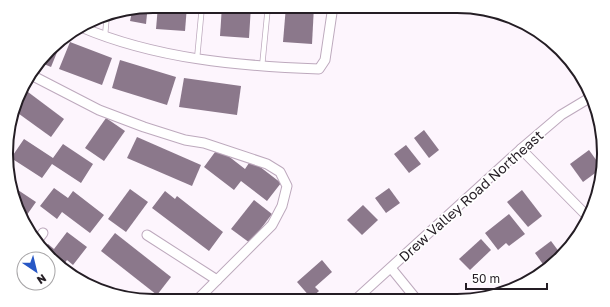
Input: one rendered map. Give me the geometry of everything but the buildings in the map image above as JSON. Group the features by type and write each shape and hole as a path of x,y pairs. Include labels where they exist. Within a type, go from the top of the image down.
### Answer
{"street":[{"path":"87,29 141,47 197,59 262,67 319,69 324,60 332,13"},
{"path":"36,77 100,110 144,127 184,140 204,143 267,164 280,172 287,186 282,206 272,225 202,294"},
{"name":"Drew Valley Road Northeast","path":"362,294 521,149 561,115 586,100"},
{"path":"521,149 584,213"},
{"path":"40,237 43,233"},
{"path":"147,235 217,280"},
{"path":"391,268 412,294"}],"lane":[{"path":"197,59 201,13"},
{"path":"262,67 267,13"},
{"path":"105,36 106,21"}]}
